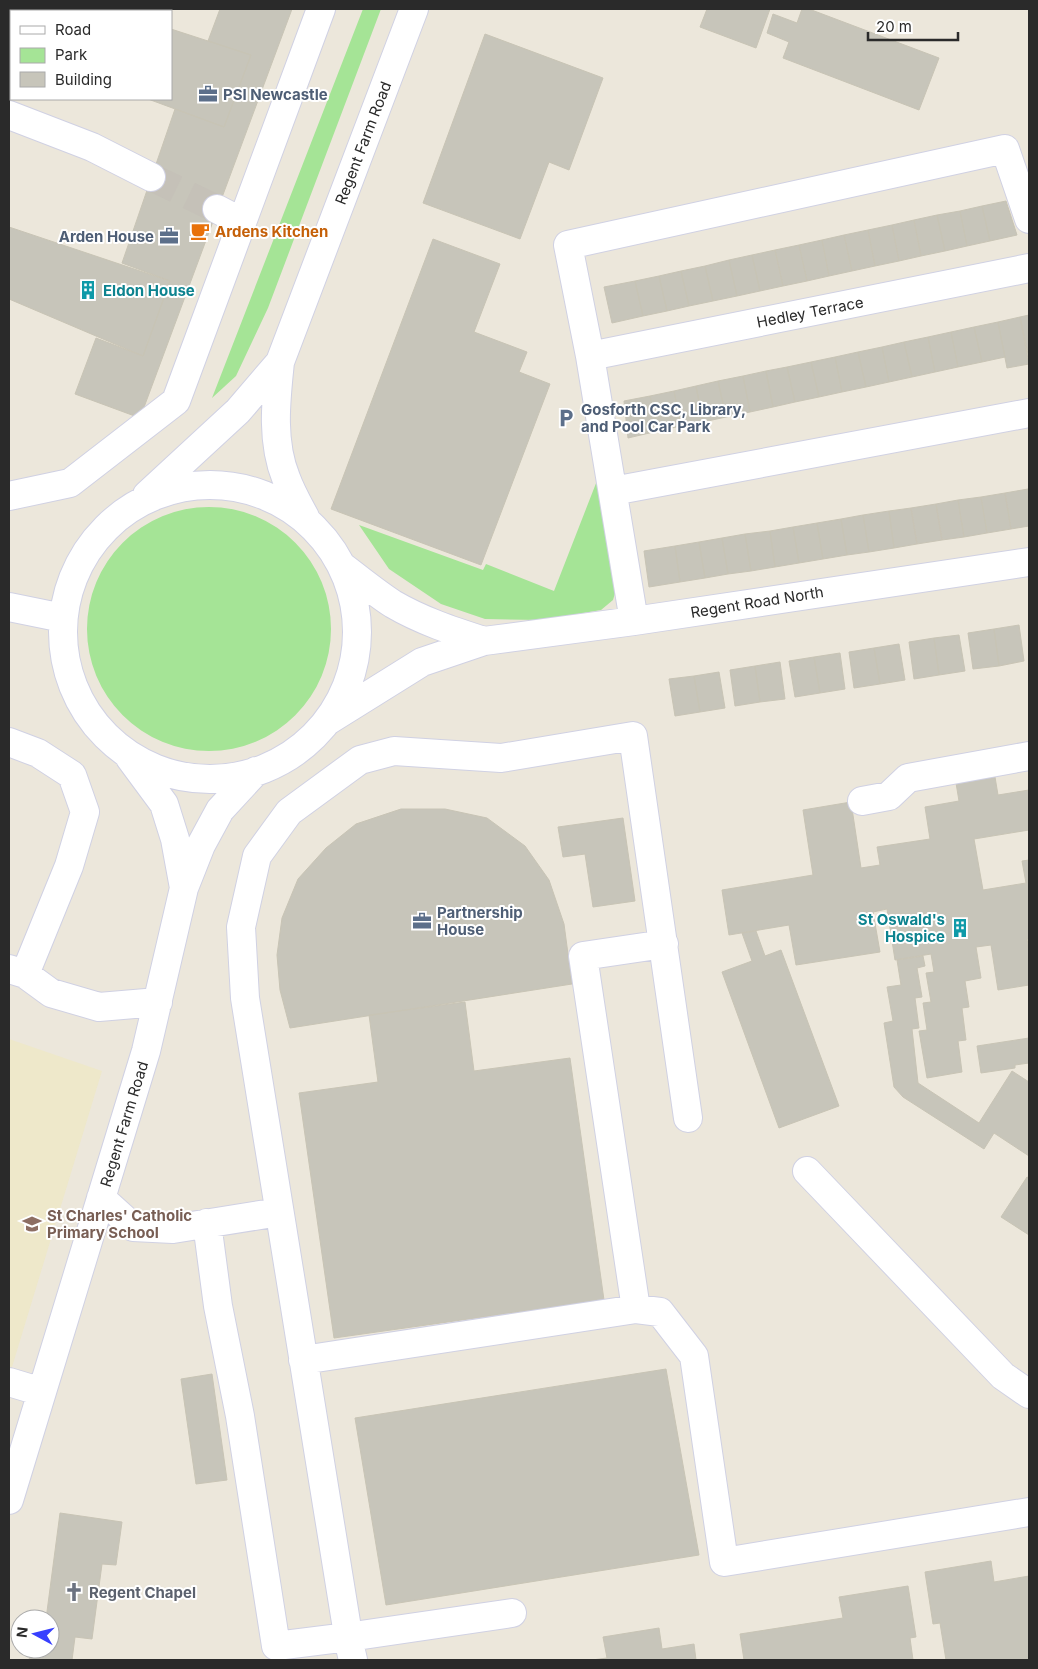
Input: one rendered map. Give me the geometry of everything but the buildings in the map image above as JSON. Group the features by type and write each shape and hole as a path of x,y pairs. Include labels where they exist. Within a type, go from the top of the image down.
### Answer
{"street":[{"path":"9,496 70,483 176,401 321,9"},
{"name":"Regent Farm Road","path":"307,522 285,477 277,441 275,406 280,362 414,9"},
{"path":"9,115 92,147 151,177"},
{"path":"634,621 590,356 568,245 1005,148 1029,219"},
{"path":"217,209 242,222"},
{"name":"Hedley Terrace","path":"590,356 1029,268"},
{"name":"Regent Farm Road","path":"138,503 185,486 234,486 279,501 316,529 343,567 356,612 355,659 340,702 312,739 274,765 230,778 184,778 144,764 109,740 82,706 66,667 63,618 73,576 100,534 138,503 238,411 280,362"},
{"path":"613,491 1029,412"},
{"name":"Regent Road North","path":"324,723 422,662 484,641 634,621 1029,562"},
{"name":"Regent Road North","path":"343,567 391,603 410,613 445,628 484,641"},
{"path":"9,607 63,618"},
{"path":"351,1649 245,998 241,927 257,856 289,812 360,760 394,751 501,758 633,736 688,1118"},
{"path":"9,742 38,753 72,774 85,812 69,866 17,971 51,993 99,1007 158,1002"},
{"name":"Regent Farm Road","path":"125,751 164,804 175,839 184,888"},
{"path":"862,801 889,796 908,778 1029,756"},
{"name":"Regent Farm Road","path":"9,1500 146,1051 184,888 202,845 220,810 257,770"},
{"path":"636,1309 583,956 664,944"},
{"path":"807,1171 1003,1376 1029,1394"},
{"path":"101,1198 133,1227 172,1229 279,1212"},
{"path":"206,1224 218,1306 240,1416 276,1646 351,1649 512,1613"},
{"path":"303,1360 636,1309 660,1312 694,1356 724,1562 1029,1512"},
{"path":"9,1382 42,1392"}],"shaded area":[{"name":"St Charles' Catholic Primary School","path":"9,1039 102,1071 9,1377"}],"green space":[{"path":"363,9 381,9 268,308 236,376 212,398"},
{"path":"600,473 618,583 613,600 601,610 542,620 485,619 441,604 389,569 359,525 483,570 486,564 554,591"},
{"path":"209,507 233,509 256,516 277,527 295,543 311,561 322,582 329,605 331,629 329,653 322,676 311,697 295,715 277,731 256,742 233,749 209,751 185,749 162,742 141,731 123,715 107,697 96,676 89,653 87,629 89,605 96,582 107,561 123,543 141,527 162,516 185,509"}],"tunnel":[{"path":"151,177 217,209"}],"place":[{"name":"PSI Newcastle","path":"208,94"},
{"name":"Ardens Kitchen","path":"200,231"},
{"name":"Arden House","path":"169,236"},
{"name":"Eldon House","path":"88,290"},
{"name":"Gosforth CSC, Library, and Pool Car Park","path":"566,418"},
{"name":"Partnership House","path":"422,921"},
{"name":"St Oswald's Hospice","path":"960,928"},
{"name":"St Charles' Catholic Primary School","path":"32,1224"},
{"name":"Regent Chapel","path":"74,1592"}]}
